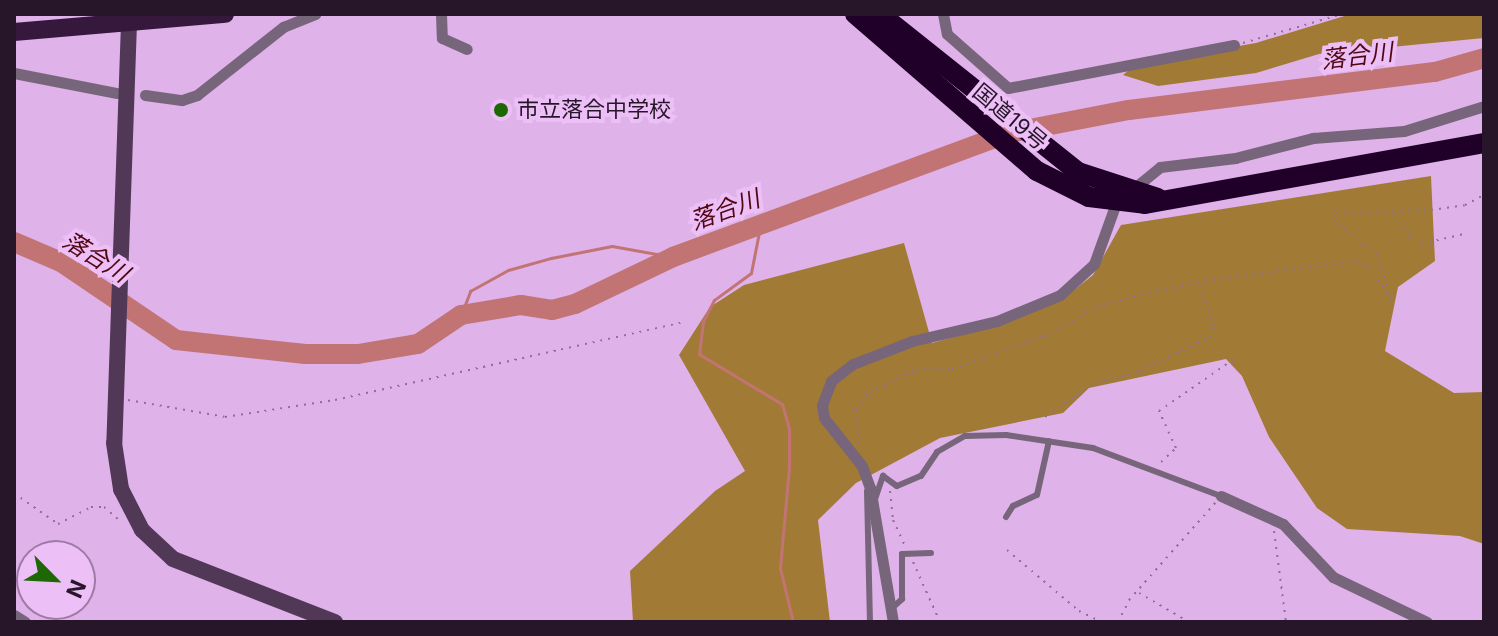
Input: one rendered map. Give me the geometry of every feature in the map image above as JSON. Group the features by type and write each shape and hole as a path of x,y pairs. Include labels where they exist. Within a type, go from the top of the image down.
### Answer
{"highway":[{"name":"国道19号","path":"855,14 1037,171 1074,192 1123,196"},
{"name":"国道19号","path":"880,14 1052,154 1123,196 1145,204 1158,198 1484,143"}],"main road":[{"path":"14,32 225,14"}],"street":[{"path":"145,95 182,100 197,95 283,27 316,14"},
{"path":"441,14 442,38 467,49"},
{"path":"943,14 947,34 1008,88 1234,45"},
{"path":"129,23 115,469 142,530 186,567 335,622"},
{"path":"14,73 117,93"},
{"path":"893,622 870,488 862,466 824,418 822,405 831,381 853,364 912,341 997,321 1060,295 1094,264 1123,196 1160,167 1235,158 1313,138 1404,131 1484,106"},
{"path":"1221,496 1276,522 1333,577 1427,622"},
{"path":"14,615 25,622"}],"lane":[{"path":"874,502 883,476 897,486 921,476 937,452 965,436 1049,441 1093,448 1156,469 1221,496"},
{"path":"1006,517 1013,506 1037,495 1049,441"},
{"path":"870,488 866,492 870,622"},
{"path":"891,609 902,599 902,554 931,553"}],"path":[{"path":"1234,45 1342,14"},
{"path":"862,466 856,409 858,400 916,370 951,369 1044,336 1103,304 1198,282 1363,261 1392,301 1377,255 1333,217 1340,211 1393,213 1465,205 1484,195"},
{"path":"1393,213 1410,237 1421,244 1464,234"},
{"path":"1045,417 1090,386 1139,371 1210,337 1214,326 1198,282"},
{"path":"116,391 225,417 335,400 683,322"},
{"path":"1156,469 1176,448 1159,411 1238,356"},
{"path":"14,493 58,524 91,507 104,507 127,527 142,530"},
{"path":"1118,622 1136,592 1221,496"},
{"path":"1276,522 1286,622"},
{"path":"1007,550 1079,611 1102,622"},
{"path":"1136,592 1189,622"}],"shaded area":[{"path":"1351,14 1484,14 1484,38 1319,54 1256,73 1158,86 1123,75 1136,64 1256,43"},
{"path":"1431,176 1435,261 1398,287 1385,351 1454,393 1484,392 1484,544 1460,536 1347,529 1317,508 1269,437 1242,376 1226,359 1089,388 1063,413 940,438 856,483 818,520 830,622 633,622 630,571 715,491 745,471 679,355 710,307 744,285 904,243 932,343 1009,322 1073,291 1093,275 1121,225"}],"waterway":[{"name":"落合川","path":"14,242 61,262 176,340 305,354 358,354 418,344 461,315 521,305 552,310 575,304 673,257 1009,133 1129,110 1435,72 1484,58"},
{"path":"760,227 751,273 714,300 703,322 699,354 782,404 789,428 789,467 780,568 793,622"},
{"path":"461,315 470,291 508,270 551,258 612,246 673,257"}],"place":[{"name":"市立落合中学校","path":"501,110"}]}
